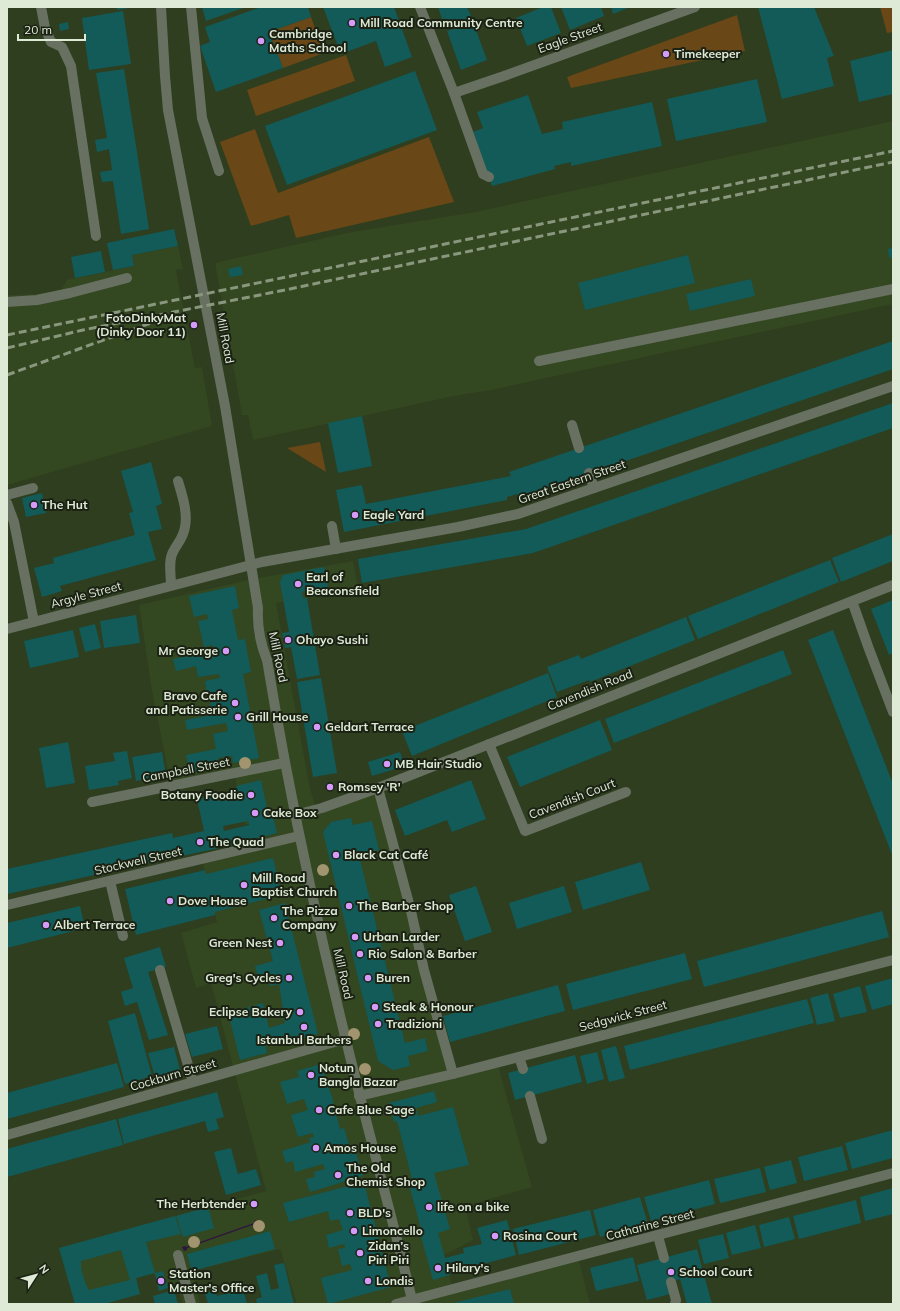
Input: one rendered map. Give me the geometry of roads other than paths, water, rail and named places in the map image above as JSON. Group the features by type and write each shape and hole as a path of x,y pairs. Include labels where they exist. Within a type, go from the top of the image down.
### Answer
{"street":[{"path":"41,7 45,28 51,42 62,47 71,66 96,236"},
{"name":"Mill Road","path":"161,7 168,110 225,406 258,608 257,624 261,646 266,660 284,763 299,836 345,1040 413,1302"},
{"path":"191,7 202,118 218,171"},
{"path":"420,7 454,93 483,174 489,177"},
{"name":"Eagle Street","path":"454,93 695,7"},
{"path":"7,302 37,300 127,278"},
{"path":"539,361 893,289"},
{"name":"Great Eastern Street","path":"250,565 458,527 518,514 893,386"},
{"path":"572,425 579,448"},
{"path":"589,474 594,488"},
{"path":"171,585 170,566 172,553 181,540 186,525 188,505 178,481"},
{"path":"7,495 33,488"},
{"path":"7,503 14,522 34,622"},
{"path":"332,526 336,549"},
{"name":"Argyle Street","path":"7,629 250,565"},
{"name":"Cavendish Road","path":"295,815 322,808 378,788 893,585"},
{"path":"852,601 893,712"},
{"name":"Cavendish Court","path":"489,744 525,831 626,792"},
{"name":"Campbell Street","path":"92,802 284,763"},
{"path":"378,788 411,911 424,970 453,1074"},
{"name":"Stockwell Street","path":"7,905 299,836"},
{"path":"110,881 123,936"},
{"name":"Sedgwick Street","path":"360,1096 453,1074 893,960"},
{"path":"160,970 193,1082"},
{"name":"Cockburn Street","path":"7,1135 345,1040"},
{"path":"519,1057 523,1069"},
{"path":"530,1096 542,1139"},
{"name":"Catharine Street","path":"396,1304 413,1302 578,1256 893,1173"},
{"path":"658,1236 664,1258"},
{"path":"178,1255 191,1304"},
{"path":"670,1282 676,1300 675,1304"}],"railway":[{"path":"7,335 893,151"},
{"path":"7,348 83,330 285,290 893,162"},
{"path":"7,375 159,320"}],"place":[{"name":"Mill Road Community Centre","path":"352,23"},
{"name":"Cambridge Maths School","path":"261,41"},
{"name":"Timekeeper","path":"666,54"},
{"name":"FotoDinkyMat (Dinky Door 11)","path":"194,325"},
{"name":"The Hut","path":"34,505"},
{"name":"Eagle Yard","path":"355,515"},
{"name":"Earl of Beaconsfield","path":"298,584"},
{"name":"Ohayo Sushi","path":"288,640"},
{"name":"Mr George","path":"226,651"},
{"name":"Bravo Cafe and Patisserie","path":"235,703"},
{"name":"Grill House","path":"238,717"},
{"name":"Geldart Terrace","path":"317,727"},
{"name":"MB Hair Studio","path":"387,764"},
{"name":"Romsey 'R'","path":"330,787"},
{"name":"Botany Foodie","path":"251,795"},
{"name":"Cake Box","path":"255,813"},
{"name":"The Quad","path":"200,842"},
{"name":"Black Cat Café","path":"336,855"},
{"name":"Mill Road Baptist Church","path":"244,885"},
{"name":"Dove House","path":"170,901"},
{"name":"The Barber Shop","path":"349,906"},
{"name":"The Pizza Company","path":"274,918"},
{"name":"Albert Terrace","path":"46,925"},
{"name":"Urban Larder","path":"355,937"},
{"name":"Green Nest","path":"280,943"},
{"name":"Rio Salon & Barber","path":"360,954"},
{"name":"Greg's Cycles","path":"289,978"},
{"name":"Buren","path":"368,978"},
{"name":"Steak & Honour","path":"375,1007"},
{"name":"Eclipse Bakery","path":"300,1012"},
{"name":"Tradizioni","path":"378,1024"},
{"name":"Istanbul Barbers","path":"304,1027"},
{"name":"Notun Bangla Bazar","path":"311,1075"},
{"name":"Cafe Blue Sage","path":"319,1110"},
{"name":"Amos House","path":"316,1148"},
{"name":"The Old Chemist Shop","path":"338,1175"},
{"name":"The Herbtender","path":"254,1204"},
{"name":"life on a bike","path":"429,1207"},
{"name":"BLD's","path":"350,1213"},
{"name":"Limoncello","path":"354,1231"},
{"name":"Rosina Court","path":"495,1236"},
{"name":"Zidan’s Piri Piri","path":"360,1253"},
{"name":"Hilary's","path":"438,1268"},
{"name":"School Court","path":"671,1272"},
{"name":"Station Master's Office","path":"161,1281"},
{"name":"Londis","path":"368,1281"}]}
